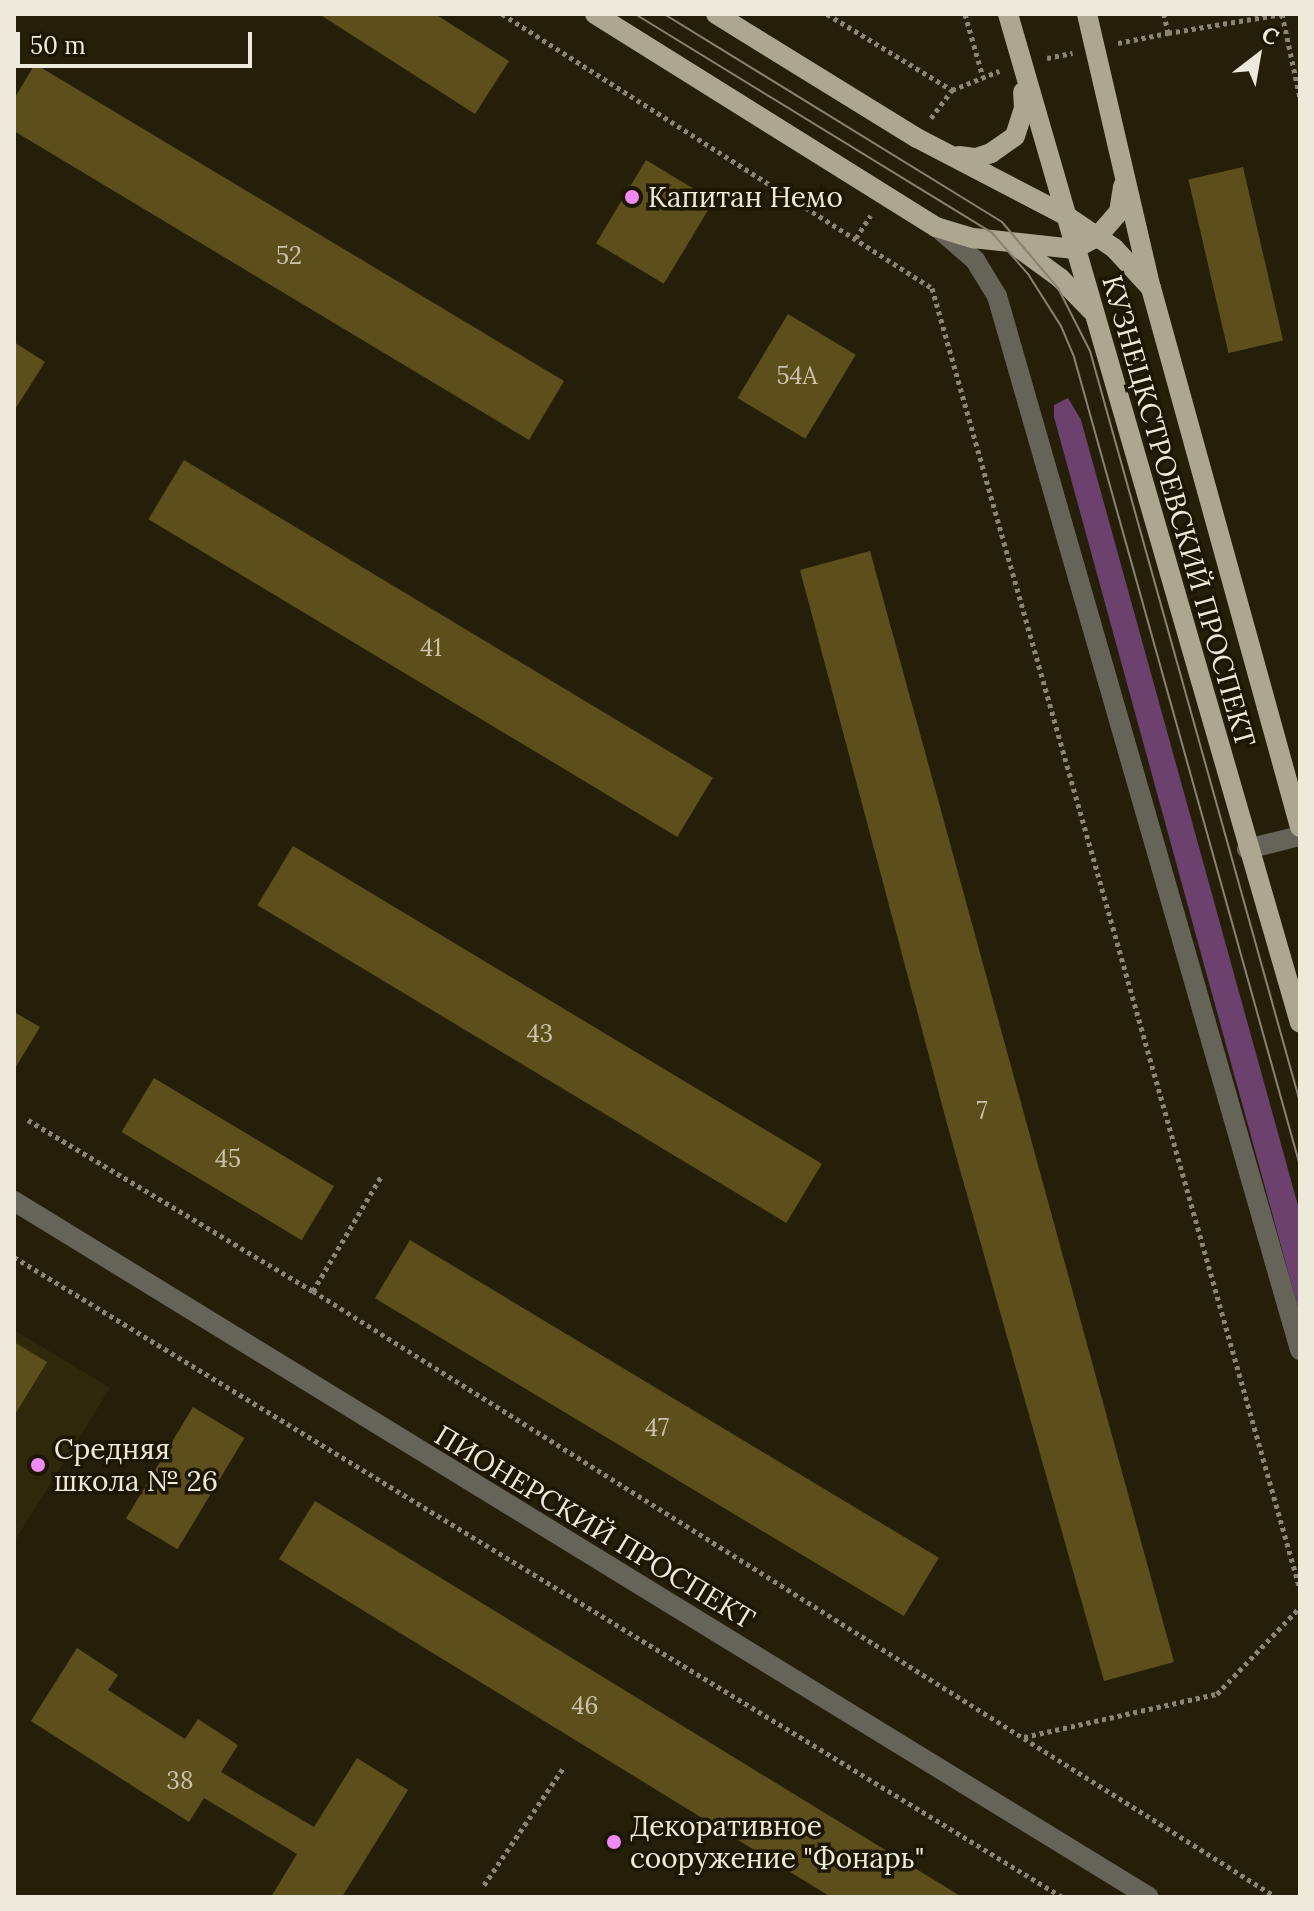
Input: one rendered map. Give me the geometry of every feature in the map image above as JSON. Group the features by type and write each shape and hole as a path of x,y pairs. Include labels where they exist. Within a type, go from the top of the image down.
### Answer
{"main road":[{"path":"595,14 936,227 973,238 1074,249 1098,236 1119,212 1122,161"},
{"path":"716,14 917,138 1065,215 1098,236 1151,288"},
{"name":"КУЗНЕЦКСТРОЕВСКИЙ ПРОСПЕКТ","path":"1008,14 1247,849 1300,1023"},
{"name":"КУЗНЕЦКСТРОЕВСКИЙ ПРОСПЕКТ","path":"1087,14 1151,288 1300,827"},
{"path":"952,155 976,158 991,153 1015,136 1024,109 1022,64"},
{"path":"1012,243 1060,278 1094,313"}],"street":[{"path":"936,227 975,260 997,296 1300,1350"},
{"path":"1247,849 1300,836"},
{"name":"ПИОНЕРСКИЙ ПРОСПЕКТ","path":"14,1201 1149,1897"}],"path":[{"path":"502,14 932,288 1300,1589"},
{"path":"827,14 952,90 917,138"},
{"path":"965,14 983,77"},
{"path":"1168,33 1282,14 1300,98"},
{"path":"28,1120 313,1291 1276,1897"},
{"path":"313,1291 382,1175"},
{"path":"14,1257 1062,1897"},
{"path":"1023,1737 1217,1694 1300,1607"},
{"path":"484,1885 564,1767"}],"shaded area":[{"path":"1068,398 1081,420 1300,1213 1300,1315 1054,417 1054,405"},
{"name":"Средняя школа № 26","path":"14,1330 110,1388 14,1542"}],"building":[{"path":"319,14 435,14 509,61 475,114"},
{"path":"35,64 564,381 529,440 14,131 14,99"},
{"path":"646,160 714,201 664,284 596,243"},
{"path":"1243,167 1283,340 1228,353 1188,180"},
{"path":"788,314 856,355 805,439 738,398"},
{"path":"14,342 45,362 14,411"},
{"path":"184,460 713,778 677,837 148,519"},
{"path":"870,551 1174,1662 1104,1681 946,1120 800,570"},
{"path":"293,846 822,1164 786,1223 257,905"},
{"path":"14,1012 40,1027 14,1070"},
{"path":"154,1078 334,1186 302,1240 122,1132"},
{"path":"410,1240 939,1558 904,1616 375,1298"},
{"path":"14,1342 47,1362 14,1416"},
{"path":"193,1407 244,1438 177,1549 126,1518"},
{"path":"315,1501 962,1897 831,1897 279,1559"},
{"path":"77,1648 118,1675 108,1690 185,1739 198,1719 238,1745 221,1772 314,1827 357,1758 408,1790 342,1897 271,1897 297,1854 204,1798 189,1822 31,1721"}],"tram line":[{"path":"635,14 992,233 1028,274 1061,326 1074,357 1300,1166"},
{"path":"664,14 1002,222 1058,288 1090,351 1300,1102"}],"place":[{"name":"Капитан Немо","path":"632,197"},
{"name":"Средняя школа № 26","path":"38,1465"},
{"name":"Декоративное сооружение \"Фонарь\"","path":"614,1842"}]}
